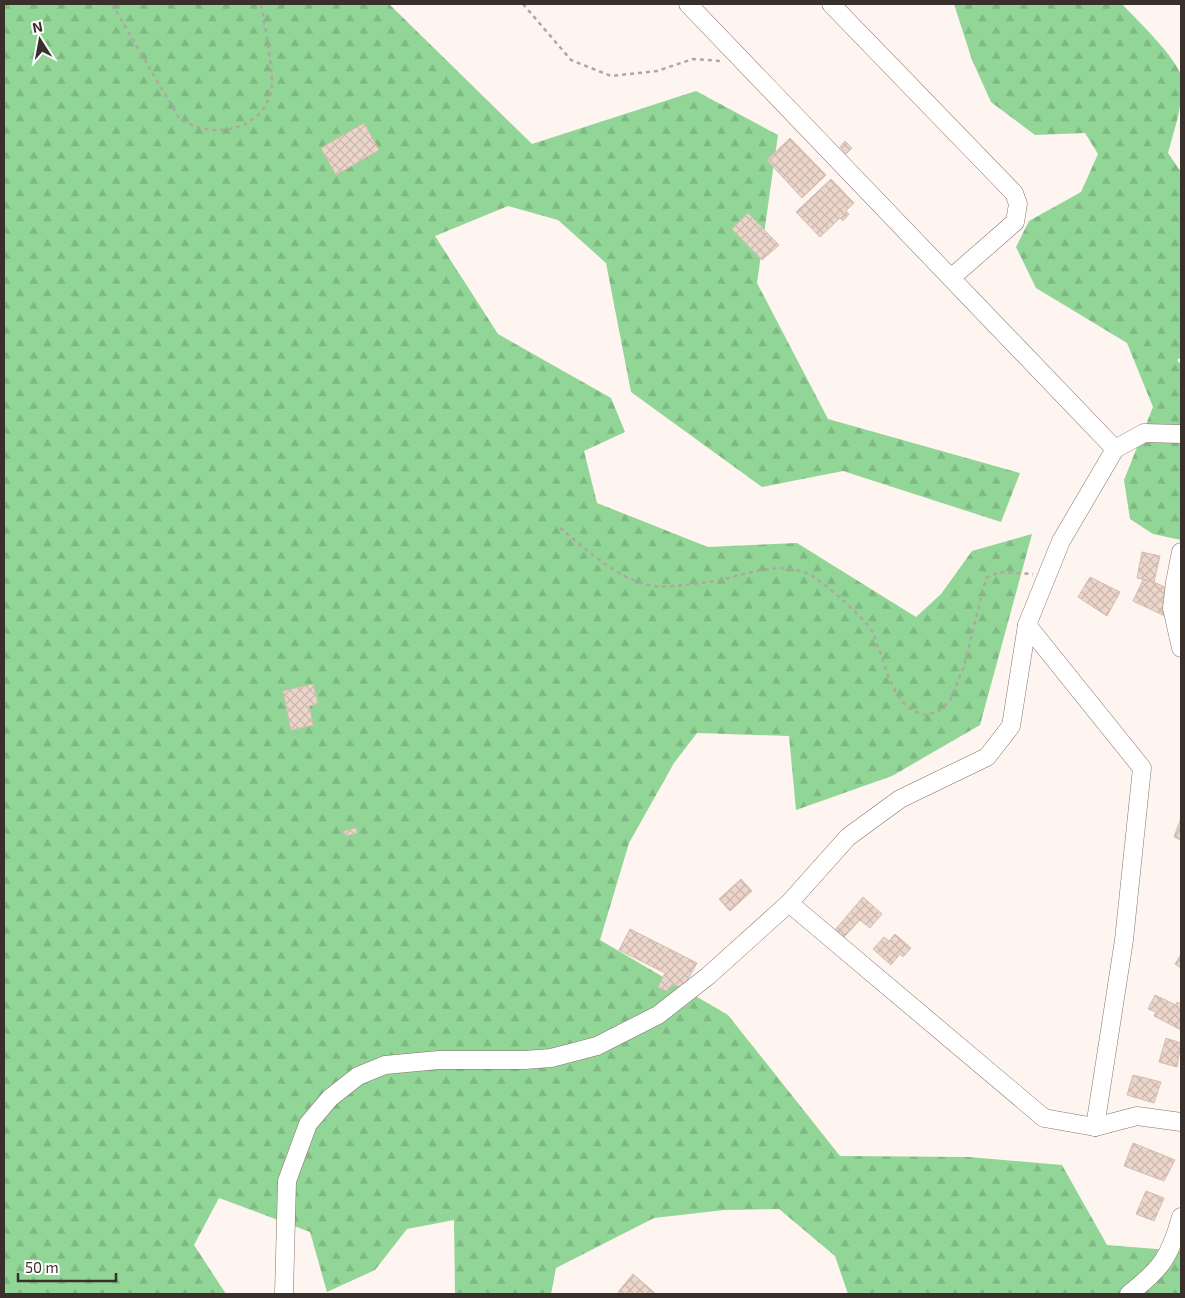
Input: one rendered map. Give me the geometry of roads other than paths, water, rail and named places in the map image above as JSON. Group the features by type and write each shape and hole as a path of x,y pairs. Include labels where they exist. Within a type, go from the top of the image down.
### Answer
{"street":[{"path":"688,4 1115,449"},
{"path":"831,4 1014,193 1018,204 1015,222 951,278"},
{"path":"284,1294 287,1182 308,1124 337,1092 358,1076 385,1065 439,1060 525,1060 551,1058 597,1046 658,1015 708,976 789,903 856,832 900,799 987,757 1010,726 1027,625 1061,541 1115,449 1144,433 1181,434"},
{"path":"1181,552 1172,608 1181,648"},
{"path":"1027,625 1142,768 1124,940 1095,1126"},
{"path":"789,903 1044,1118 1095,1126 1137,1116 1181,1122"},
{"path":"1129,1294 1159,1268 1172,1247 1181,1217"}]}
